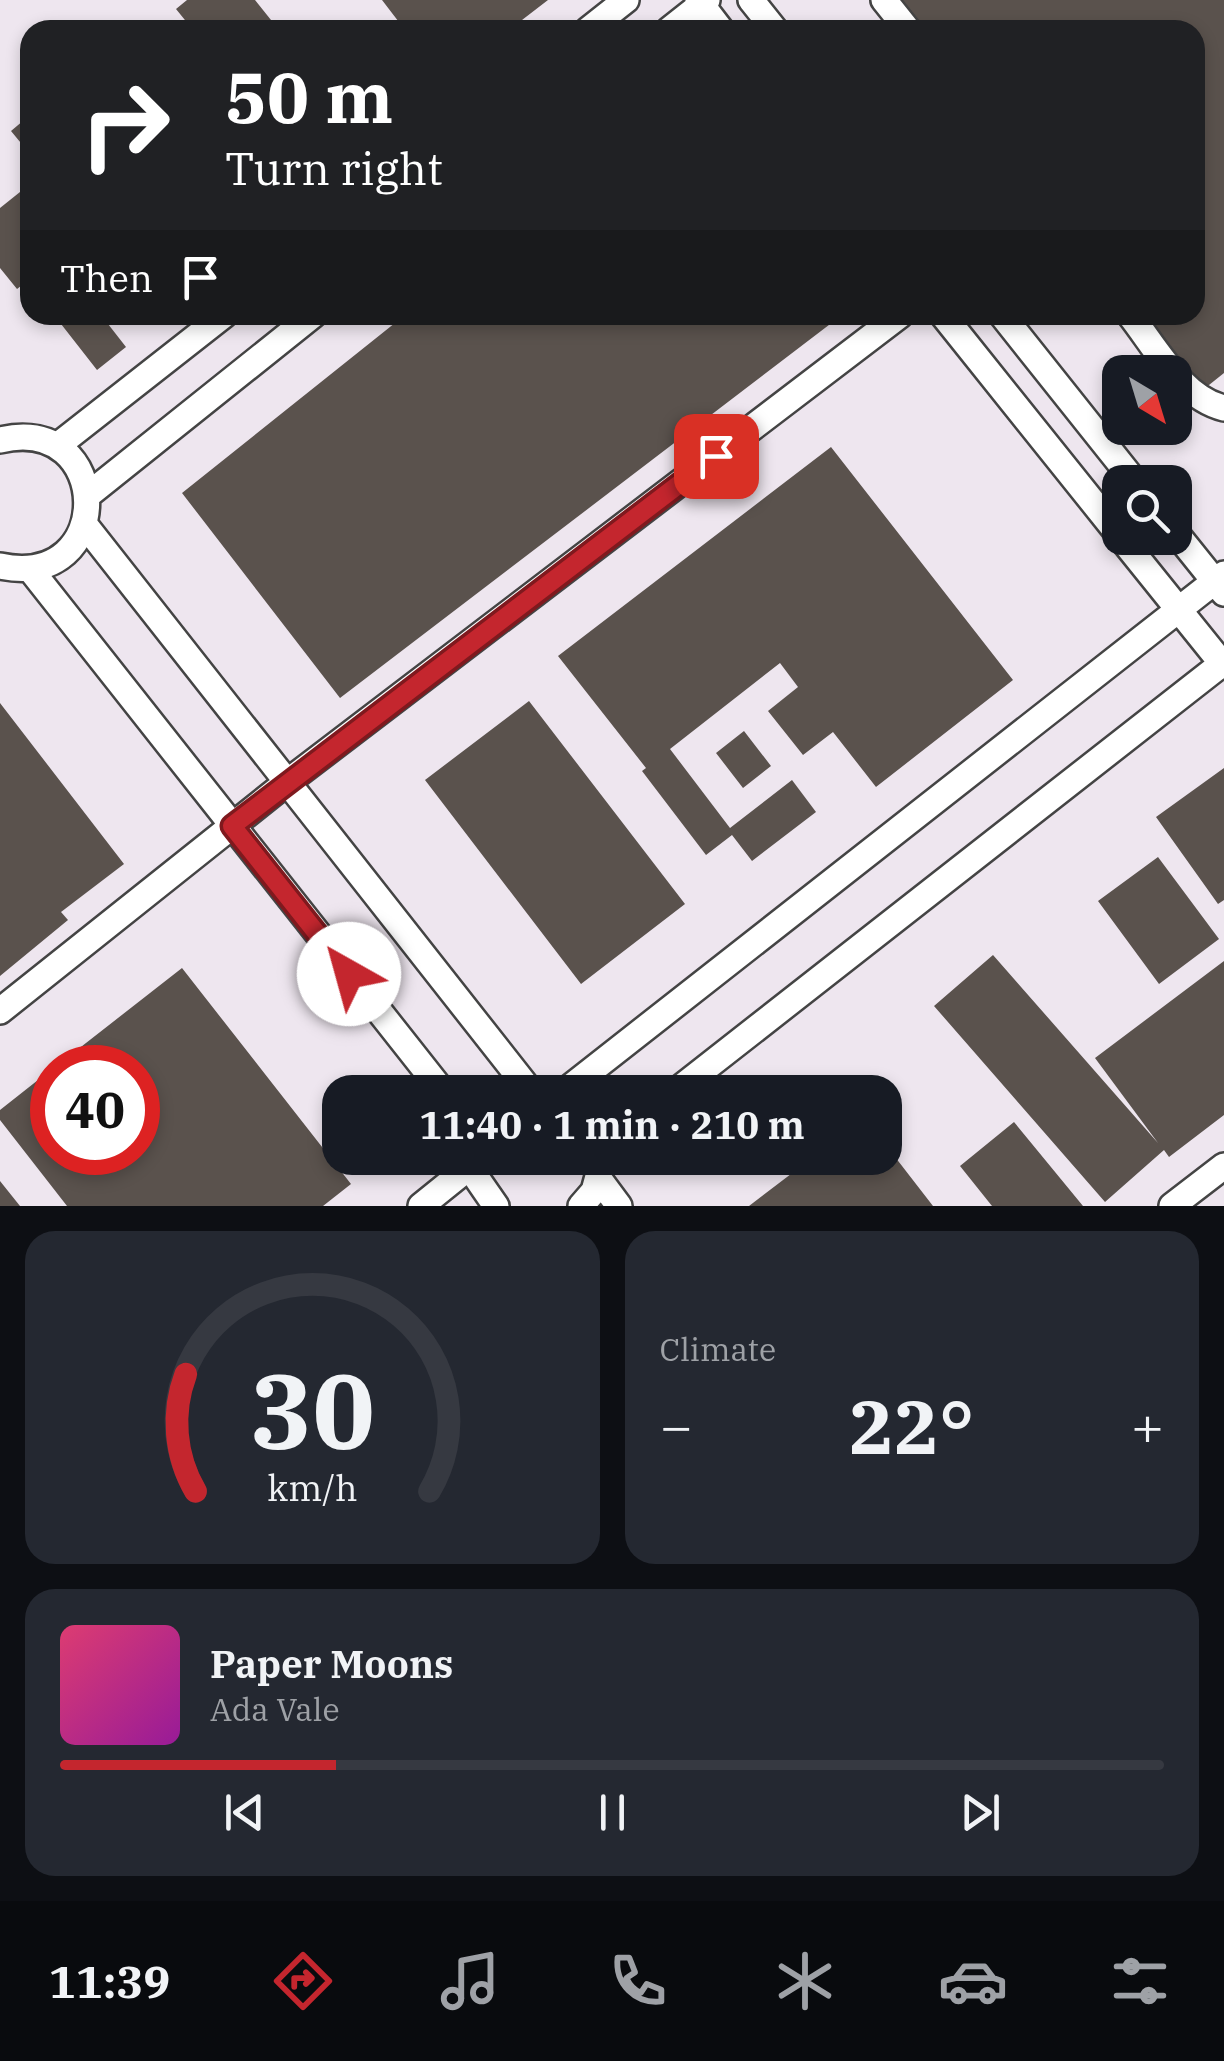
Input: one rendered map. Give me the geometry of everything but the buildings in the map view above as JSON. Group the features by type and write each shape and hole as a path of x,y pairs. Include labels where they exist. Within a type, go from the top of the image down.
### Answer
{"street":[{"path":"601,20 626,0"},
{"path":"751,0 767,20"},
{"path":"884,0 900,20"},
{"path":"681,20 702,2"},
{"path":"57,446 211,325"},
{"path":"88,494 300,325"},
{"path":"0,1011 286,783 887,325"},
{"path":"951,325 1102,513"},
{"path":"1010,325 1122,465"},
{"path":"1138,325 1190,391 1224,408"},
{"path":"0,566 30,569 70,550 86,525 88,494 78,466 57,446 4,432"},
{"path":"86,525 517,1075"},
{"path":"586,1075 1179,610 1221,583 1192,551"},
{"path":"697,1075 1223,664 1135,555"},
{"path":"30,569 430,1075"},
{"path":"1172,1206 1224,1166"},
{"path":"421,1206 458,1175"},
{"path":"479,1175 484,1192 496,1206"},
{"path":"581,1206 597,1175"},
{"path":"604,1175 619,1206"}],"shaded area":[{"path":"0,0 1224,0 1224,1206 0,1206"}],"route":[{"path":"349,974 232,826 716,456"}]}
